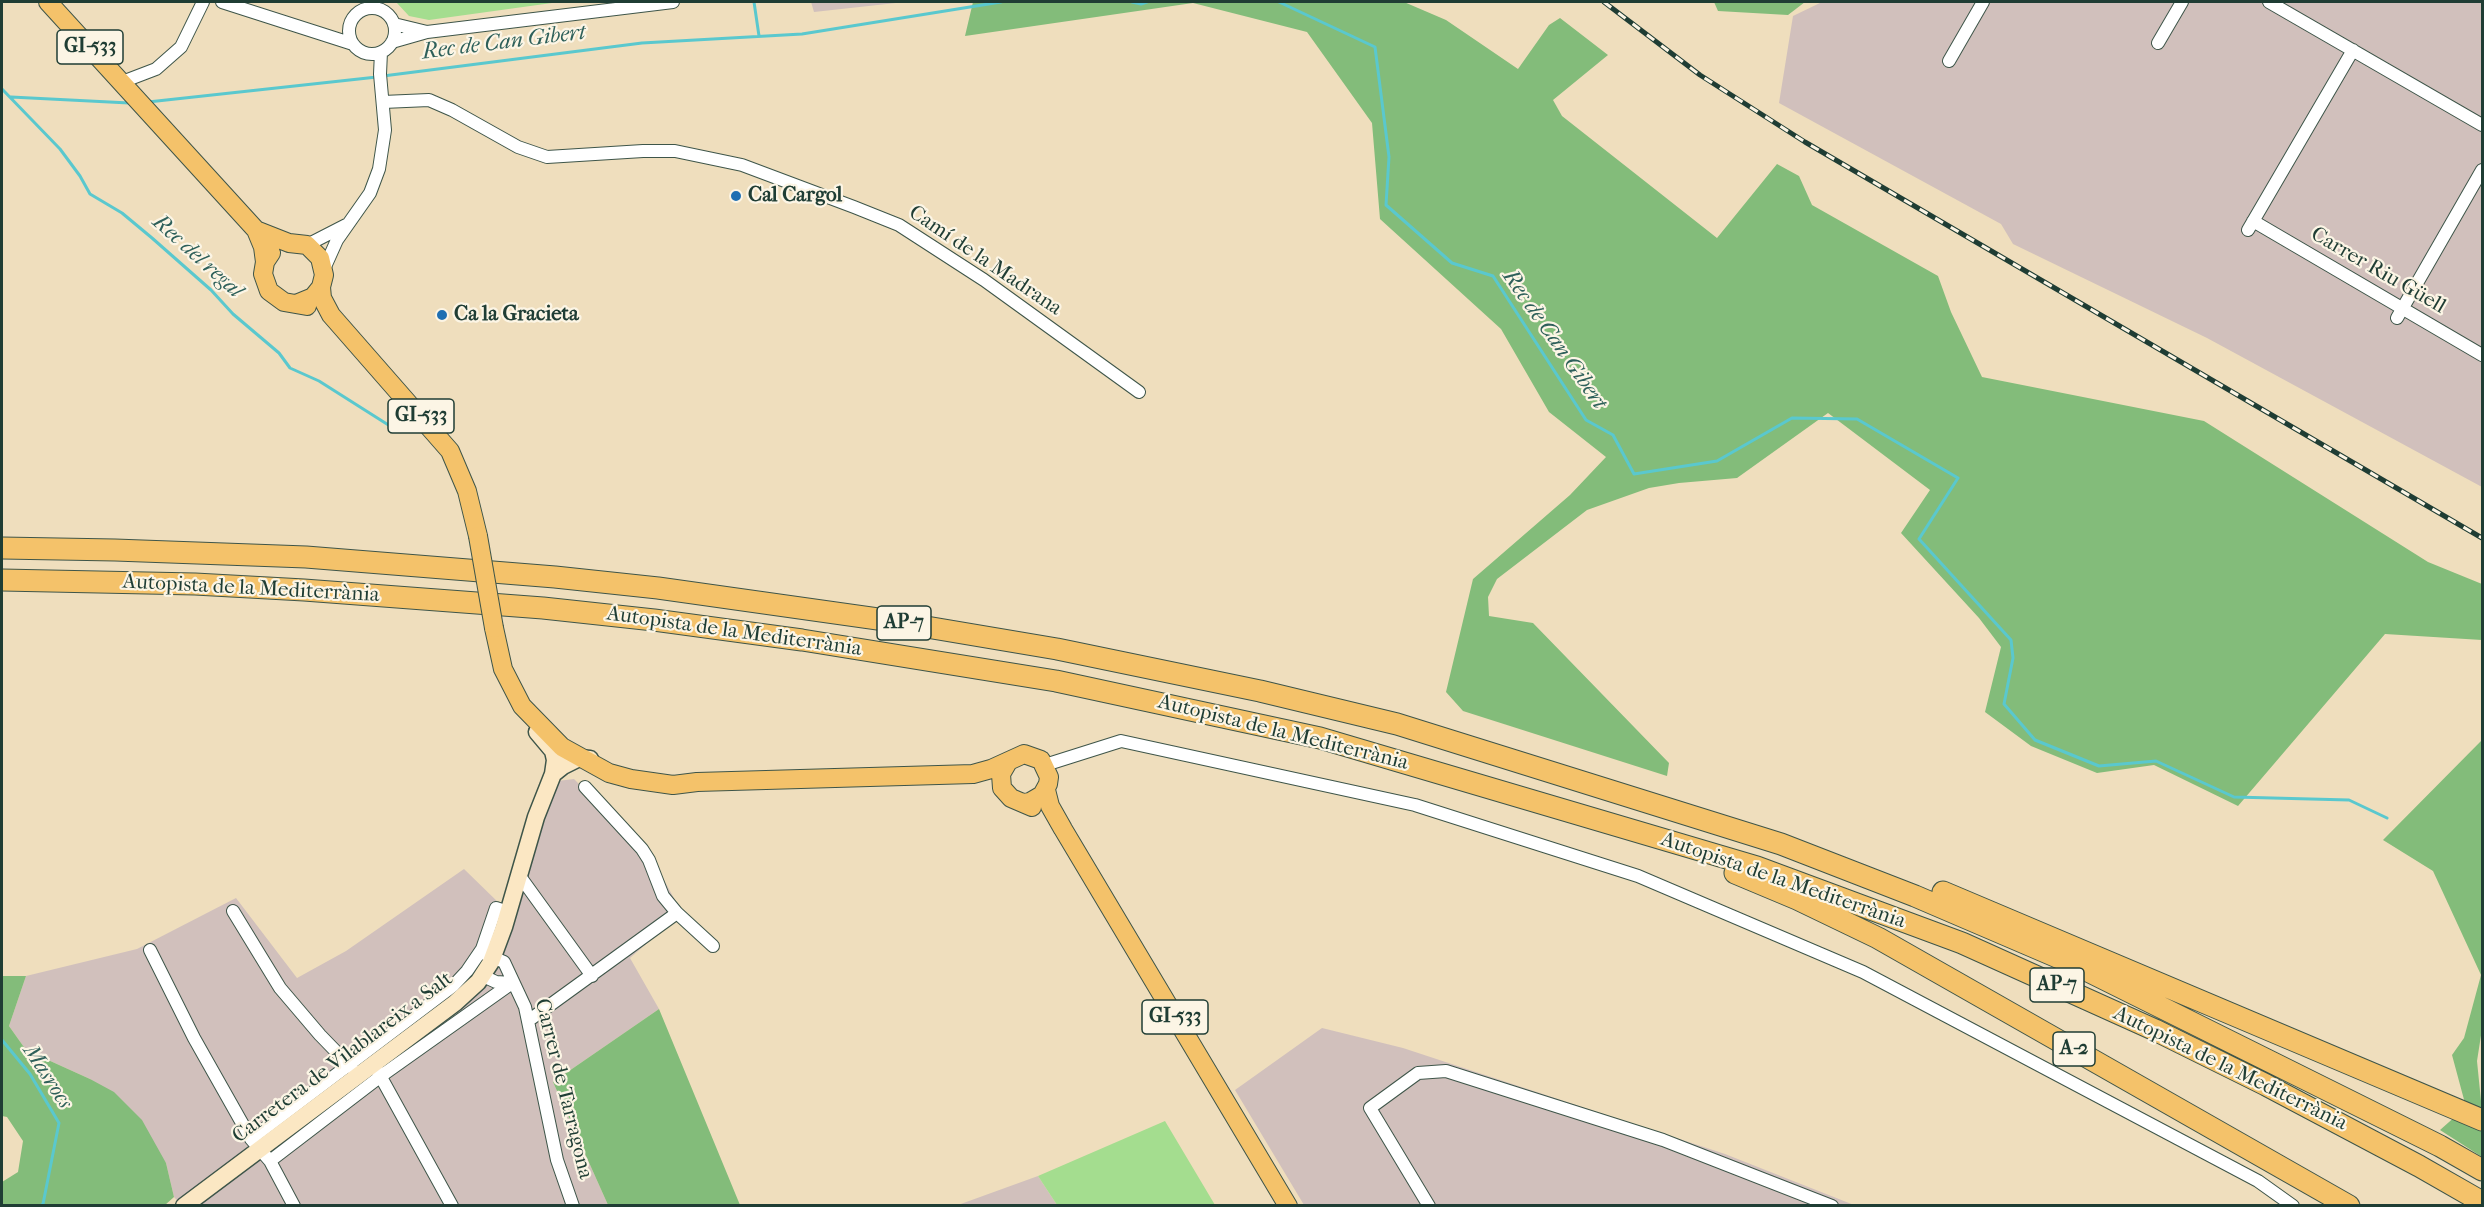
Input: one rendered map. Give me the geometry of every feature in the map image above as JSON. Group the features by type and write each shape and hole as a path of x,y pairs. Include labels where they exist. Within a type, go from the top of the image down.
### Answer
{"highway":[{"name":"Autopista de la Mediterrània","path":"2,548 306,557 555,577 745,600 1058,649 1397,724 1781,844 1915,896 2076,965 2440,1146 2482,1170"},
{"name":"Autopista de la Mediterrània","path":"2,580 261,588 533,607 726,629 943,661 1134,696 1320,738 1757,867 1962,943 2155,1030 2266,1084 2482,1202"},
{"path":"1781,844 1811,841 1884,868 2482,1120"},
{"name":"A-2","path":"1679,844 1721,868 1797,899 1878,938 2349,1206"}],"main road":[{"name":"GI-533","path":"48,2 256,230 263,247 266,262 263,274 269,291 278,300 314,308 331,315"},
{"name":"GI-533","path":"256,230 289,243 307,245 320,258 323,278 322,298 331,315 450,451 467,491 478,536 503,669 522,706 562,747 609,773 673,785 697,782 973,774 1024,754 1036,757 1045,765 1049,777 1046,790 1050,806 1288,1206"},
{"path":"266,262 272,251 289,243"},
{"path":"296,304 308,301 323,278"},
{"name":"GI-533","path":"495,635 521,687 551,724 591,752 627,768 697,782"},
{"path":"1002,788 1001,774 1008,762"},
{"name":"GI-533","path":"973,774 1002,788 1011,798 1038,810 1063,829"},
{"path":"1023,803 1037,800 1046,790"}],"street":[{"path":"127,87 156,69 181,47 203,2"},
{"path":"222,2 353,44"},
{"path":"353,2 355,16"},
{"path":"566,2 569,15"},
{"path":"392,42 395,33 394,24 382,6 362,10 355,16 349,28 353,44 359,50 376,53 392,42 427,32 673,2"},
{"path":"1949,62 1983,2"},
{"path":"2158,43 2182,2"},
{"path":"2269,2 2482,125"},
{"path":"394,24 427,32"},
{"name":"Carrer Riu Güell","path":"2353,50 2250,226 2400,313 2482,355"},
{"path":"323,278 333,247 364,204 379,169 384,143 383,98 376,53"},
{"name":"Camí de la Madrana","path":"383,98 429,100 452,110 518,147 547,157 644,151 675,151 701,155 741,165 854,207 899,225 984,280 1139,392"},
{"path":"2400,313 2482,170"},
{"path":"307,245 347,225"},
{"path":"503,669 506,687 520,711 552,751 555,760 551,781"},
{"path":"1045,765 1121,741 1415,805 1638,876 1863,972 2258,1181 2293,1206"},
{"path":"551,781 563,766 579,758 588,758 631,773 645,772"},
{"path":"551,781 572,770 583,770 633,785 650,787 662,784"},
{"name":"Carretera de Vilablareix a Salt","path":"184,1206 261,1150 353,1069 377,1070 483,976 501,936 536,817 551,781"},
{"path":"585,787 642,849 649,860 663,896 677,913 713,946"},
{"path":"519,875 592,976"},
{"path":"233,911 280,988 353,1069 468,971 492,957 496,908 508,912"},
{"path":"528,1021 677,913"},
{"path":"150,950 194,1038 294,1206"},
{"name":"Carrer de Tarragona","path":"492,957 512,983 525,1007 553,1143 573,1206"},
{"name":"Carrer de Tarragona","path":"483,976 496,982 512,983"},
{"path":"261,1150 377,1070 512,983"},
{"path":"377,1070 452,1206"},
{"path":"1429,1206 1370,1108 1418,1073 1446,1071 1663,1140 1832,1206"}],"shaded area":[{"path":"811,2 905,2 814,12"},
{"path":"1822,2 2482,2 2482,487 2207,338 2013,244 2001,224 1779,103 1793,16"},
{"path":"574,779 651,856 682,913 630,958 659,1009 553,1082 608,1205 181,1205 174,1197 166,1163 90,1079 26,1050 9,1026 26,976 137,949 236,898 297,978 346,951 464,869 502,906 541,783"},
{"path":"1322,1028 1403,1048 1725,1154 1854,1205 1304,1205 1235,1090"},
{"path":"1038,1176 1057,1205 958,1205 969,1201"}],"green space":[{"path":"396,2 552,3 429,20 409,16"},
{"path":"973,2 1404,2 1446,20 1518,69 1549,25 1560,18 1608,55 1553,100 1562,116 1717,238 1777,164 1799,176 1812,205 1938,276 1951,312 1982,377 2204,421 2428,562 2482,584 2482,640 2385,634 2238,806 2154,765 2097,773 2031,746 1985,712 2001,647 1979,618 1901,533 1930,490 1828,413 1737,478 1649,488 1587,510 1497,579 1488,597 1489,616 1533,623 1669,763 1667,776 1463,711 1446,692 1473,579 1570,495 1606,457 1549,412 1501,329 1380,219 1372,123 1307,32 1193,3 965,36"},
{"path":"1714,2 1805,2 1788,15 1718,11"},
{"path":"2482,740 2482,1029 2477,1061 2482,1111 2482,1157 2440,1130 2466,1107 2452,1055 2464,1038 2481,975 2433,871 2383,840"},
{"path":"2,976 26,976 9,1026 26,1050 114,1092 142,1120 166,1163 174,1197 165,1205 2,1205 2,1182 18,1172 23,1141 7,1117 2,1116"},
{"path":"659,1009 740,1205 608,1205 553,1082"},
{"path":"1165,1121 1215,1205 1057,1205 1038,1176"}],"waterway":[{"path":"754,2 759,36"},
{"name":"Rec de Can Gibert","path":"383,76 642,43 802,34 1001,2"},
{"name":"Rec de Can Gibert","path":"1132,2 1141,4 1147,2"},
{"name":"Rec de Can Gibert","path":"1279,2 1375,47 1389,157 1386,205 1452,263 1493,276 1586,420 1613,435 1634,474 1717,461 1792,418 1857,419 1958,478 1919,539 2011,640 2013,658 2004,704 2035,740 2099,766 2156,761 2234,797 2349,800 2387,818"},
{"name":"Rec de Can Gibert","path":"148,102 377,77"},
{"name":"Rec del regal","path":"2,89 60,149 90,194 122,213 152,238 211,290 233,314 279,353 290,368 319,381 390,426"},
{"name":"Rec de Can Gibert","path":"11,97 129,103"},
{"name":"Masrocs","path":"2,1040 30,1074 59,1123 43,1204 40,1206"}],"railway":[{"path":"1604,2 1700,75 1805,142 2482,538"}],"place":[{"name":"Cal Cargol","path":"736,196"},
{"name":"Ca la Gracieta","path":"442,315"}]}
